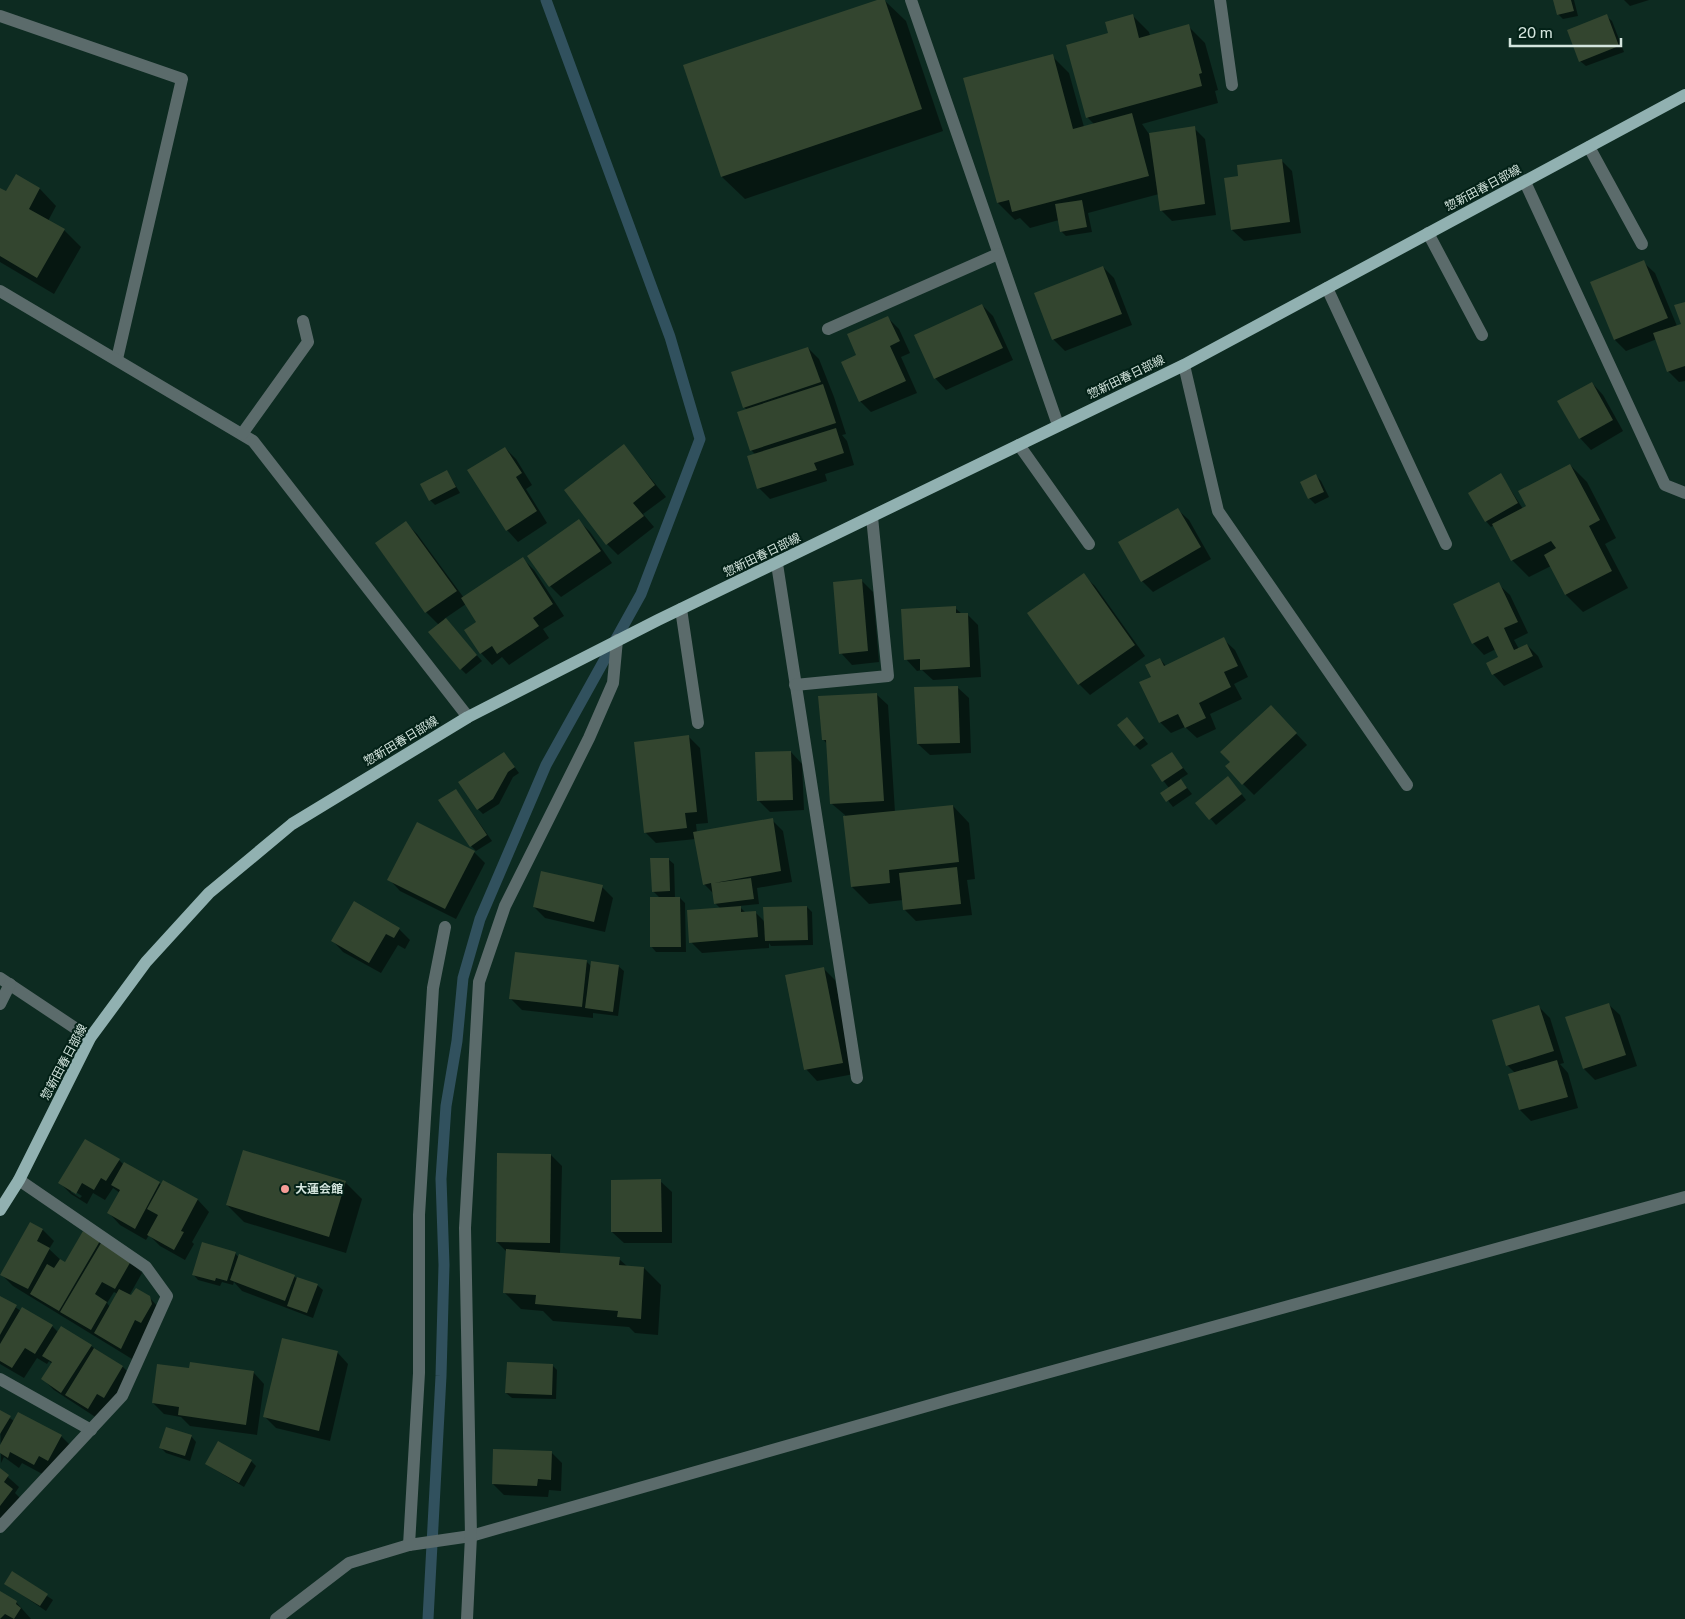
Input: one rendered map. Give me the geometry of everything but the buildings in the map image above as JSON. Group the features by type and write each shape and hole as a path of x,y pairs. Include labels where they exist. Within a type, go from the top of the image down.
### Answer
{"main road":[{"name":"惣新田春日部線","path":"0,1210 19,1180 90,1038 146,962 209,892 292,824 468,717 681,609 1184,365 1685,96"}],"street":[{"path":"911,0 1058,425"},
{"path":"1220,0 1232,85"},
{"path":"0,16 182,79 117,359"},
{"path":"1589,147 1642,244"},
{"path":"1525,182 1665,485 1685,493"},
{"path":"1428,233 1482,335"},
{"path":"828,330 998,254"},
{"path":"1327,288 1446,544"},
{"path":"0,290 253,441 468,717"},
{"path":"242,434 308,342 303,321"},
{"path":"1184,365 1218,511 1407,785"},
{"path":"1019,445 1090,544"},
{"path":"795,685 888,676 872,517"},
{"path":"777,564 857,1078"},
{"path":"681,609 698,723"},
{"path":"467,1619 470,1536 465,1228 479,982 505,906 589,738 613,683 618,640"},
{"path":"410,1545 418,1373 419,1215 433,988 446,927"},
{"path":"0,1004 5,981 90,1038"},
{"path":"0,1527 122,1396 167,1296 146,1267 19,1180"},
{"path":"276,1619 349,1563 410,1545 470,1536 939,1403 1685,1197"},
{"path":"0,1379 91,1430"}],"waterway":[{"path":"428,1619 441,1376 444,1265 441,1179 446,1106 457,1041 463,978 480,919 546,765 641,594 700,439 670,337 546,0"}],"place":[{"name":"大蓮会館","path":"285,1189"}]}
